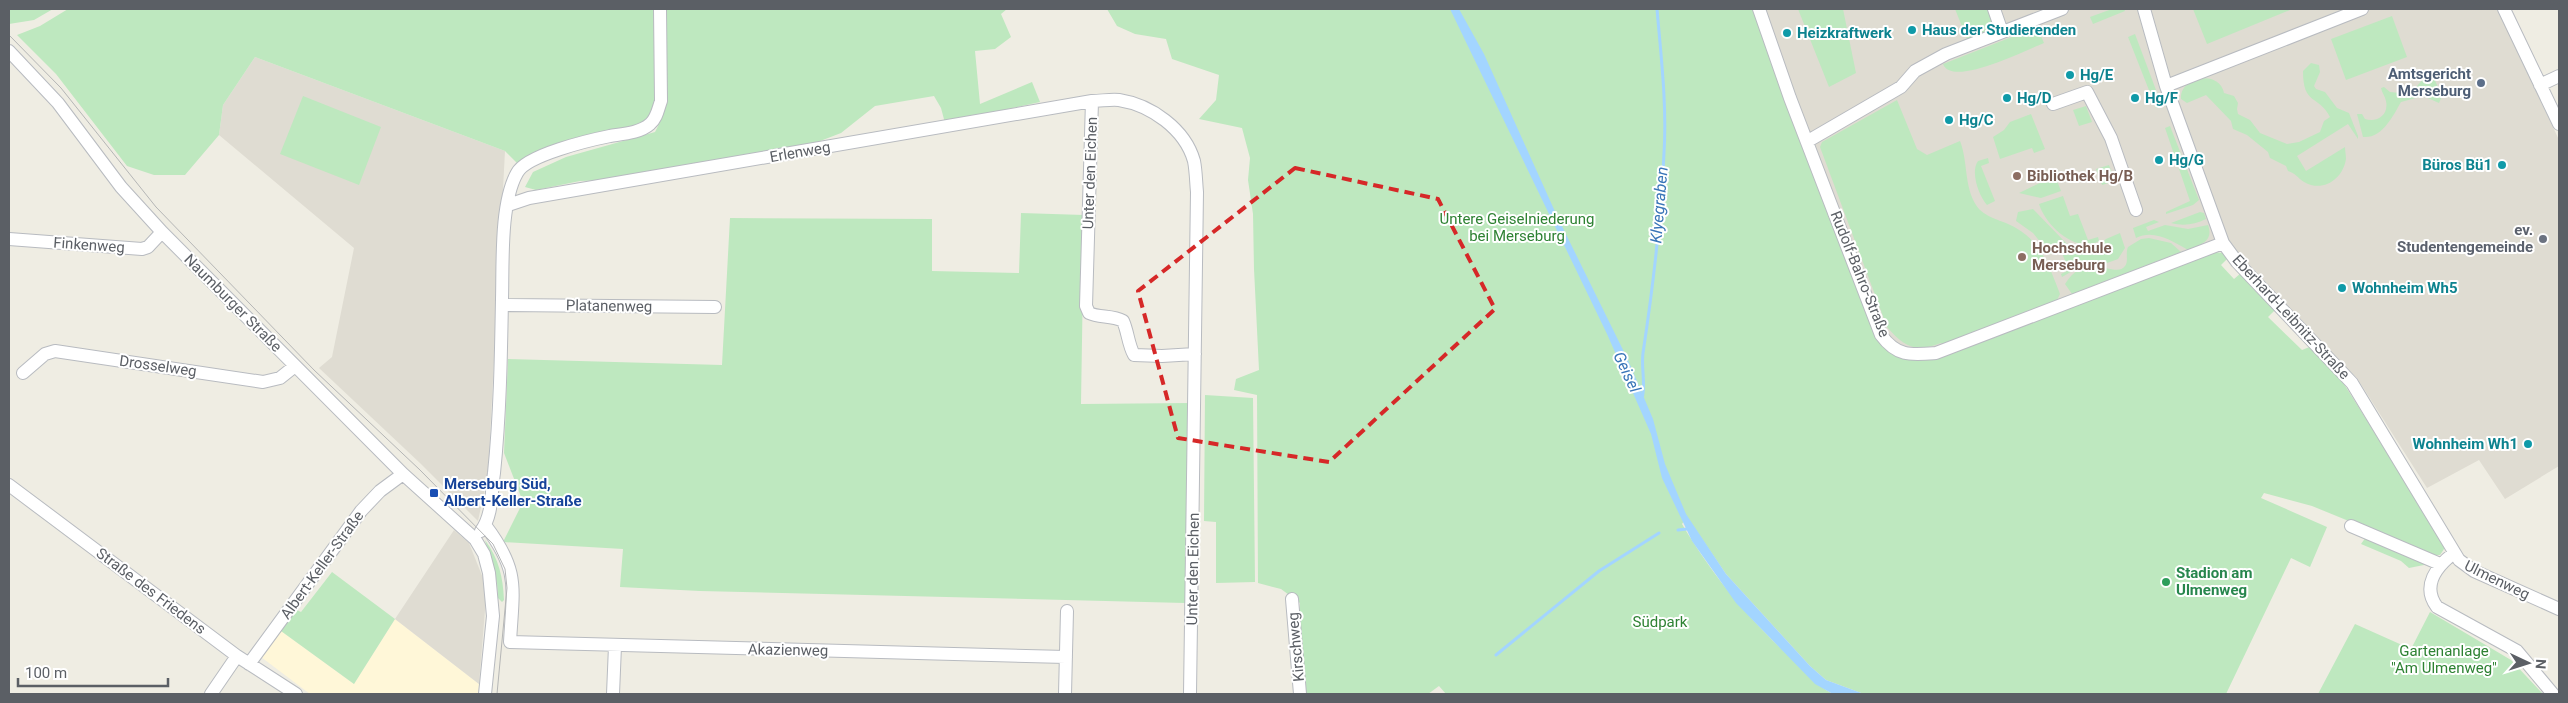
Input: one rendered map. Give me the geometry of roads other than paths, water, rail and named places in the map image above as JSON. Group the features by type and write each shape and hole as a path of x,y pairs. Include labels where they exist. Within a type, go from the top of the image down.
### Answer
{"street":[{"path":"475,539 485,525 490,507 498,436 504,228 511,186 518,171 532,161 597,139 638,130 649,125 661,101 660,9"},
{"name":"Rudolf-Bahro-Straße","path":"1759,9 1790,98 1881,335 1890,347 1903,353 1936,353 2223,243"},
{"path":"1994,9 2002,32"},
{"path":"1808,141 1901,87 1915,71 1946,54 2062,9"},
{"name":"Eberhard-Leibnitz-Straße","path":"2144,9 2166,86 2223,243 2237,262 2352,383 2454,553"},
{"path":"2166,86 2362,9"},
{"path":"2504,9 2559,124"},
{"name":"Naumburger Straße","path":"9,51 52,97 120,187 162,232 403,474 475,539 484,554 489,573 493,616 486,694"},
{"path":"2540,85 2559,76"},
{"path":"2052,104 2087,92 2111,138 2136,210"},
{"name":"Unter den Eichen","path":"1190,694 1194,354 1198,215 1194,162 1179,134 1160,116 1140,106 1119,100 1092,101 1086,306 1088,313 1094,316 1113,316 1123,321 1128,332 1129,346 1134,354 1162,356 1194,354"},
{"name":"Erlenweg","path":"508,205 529,198 1092,101"},
{"name":"Finkenweg","path":"9,239 142,249 148,247 162,232"},
{"name":"Platanenweg","path":"502,305 715,307"},
{"name":"Drosselweg","path":"23,373 45,354 55,351 263,382 280,378 295,366"},
{"name":"Albert-Keller-Straße","path":"249,664 361,511 380,491 403,474"},
{"name":"Straße des Friedens","path":"9,485 238,656 296,694"},
{"name":"Akazienweg","path":"485,525 504,552 513,576 510,642 1066,657"},
{"path":"2350,526 2440,564"},
{"name":"Ulmenweg","path":"2553,694 2517,652 2436,607 2431,600 2430,588 2434,571 2454,553 2459,560 2474,571 2559,609"},
{"name":"Kirschweg","path":"1292,599 1300,694"},
{"path":"1065,694 1067,611"},
{"path":"613,694 615,646"},
{"path":"211,694 238,656"}],"water":[{"name":"Geisel","path":"1450,9 1459,9 1484,54 1557,216 1628,360 1653,419 1665,464 1686,514 1726,574 1810,666 1826,680 1864,694 1833,694 1815,684 1736,603 1692,541 1662,478 1651,434 1607,334"}],"waterway":[{"name":"Klyegraben","path":"1642,398 1644,388 1643,353 1659,228 1665,135 1657,9"},
{"path":"1678,530 1687,529"},
{"path":"1496,655 1599,571 1659,533"}],"tram line":[{"path":"9,35 61,88 156,207 314,370 420,470 493,544 505,569 507,588 497,694"}],"place":[{"name":"Haus der Studierenden","path":"1912,30"},
{"name":"Heizkraftwerk","path":"1787,33"},
{"name":"Hg/E","path":"2070,75"},
{"name":"Amtsgericht Merseburg","path":"2481,83"},
{"name":"Hg/D","path":"2007,98"},
{"name":"Hg/F","path":"2135,98"},
{"name":"Hg/C","path":"1949,120"},
{"name":"Hg/G","path":"2159,160"},
{"name":"Büros Bü1","path":"2502,165"},
{"name":"Bibliothek Hg/B","path":"2017,176"},
{"name":"ev. Studentengemeinde","path":"2543,239"},
{"name":"Hochschule Merseburg","path":"2022,257"},
{"name":"Wohnheim Wh5","path":"2342,288"},
{"name":"Wohnheim Wh1","path":"2528,444"},
{"name":"Merseburg Süd, Albert-Keller-Straße","path":"434,493"},
{"name":"Stadion am Ulmenweg","path":"2166,582"}],"park label":[{"name":"Untere Geiselniederung bei Merseburg","path":"1517,228"},
{"name":"Südpark","path":"1660,622"},
{"name":"Gartenanlage \"Am Ulmenweg\"","path":"2444,660"}]}
